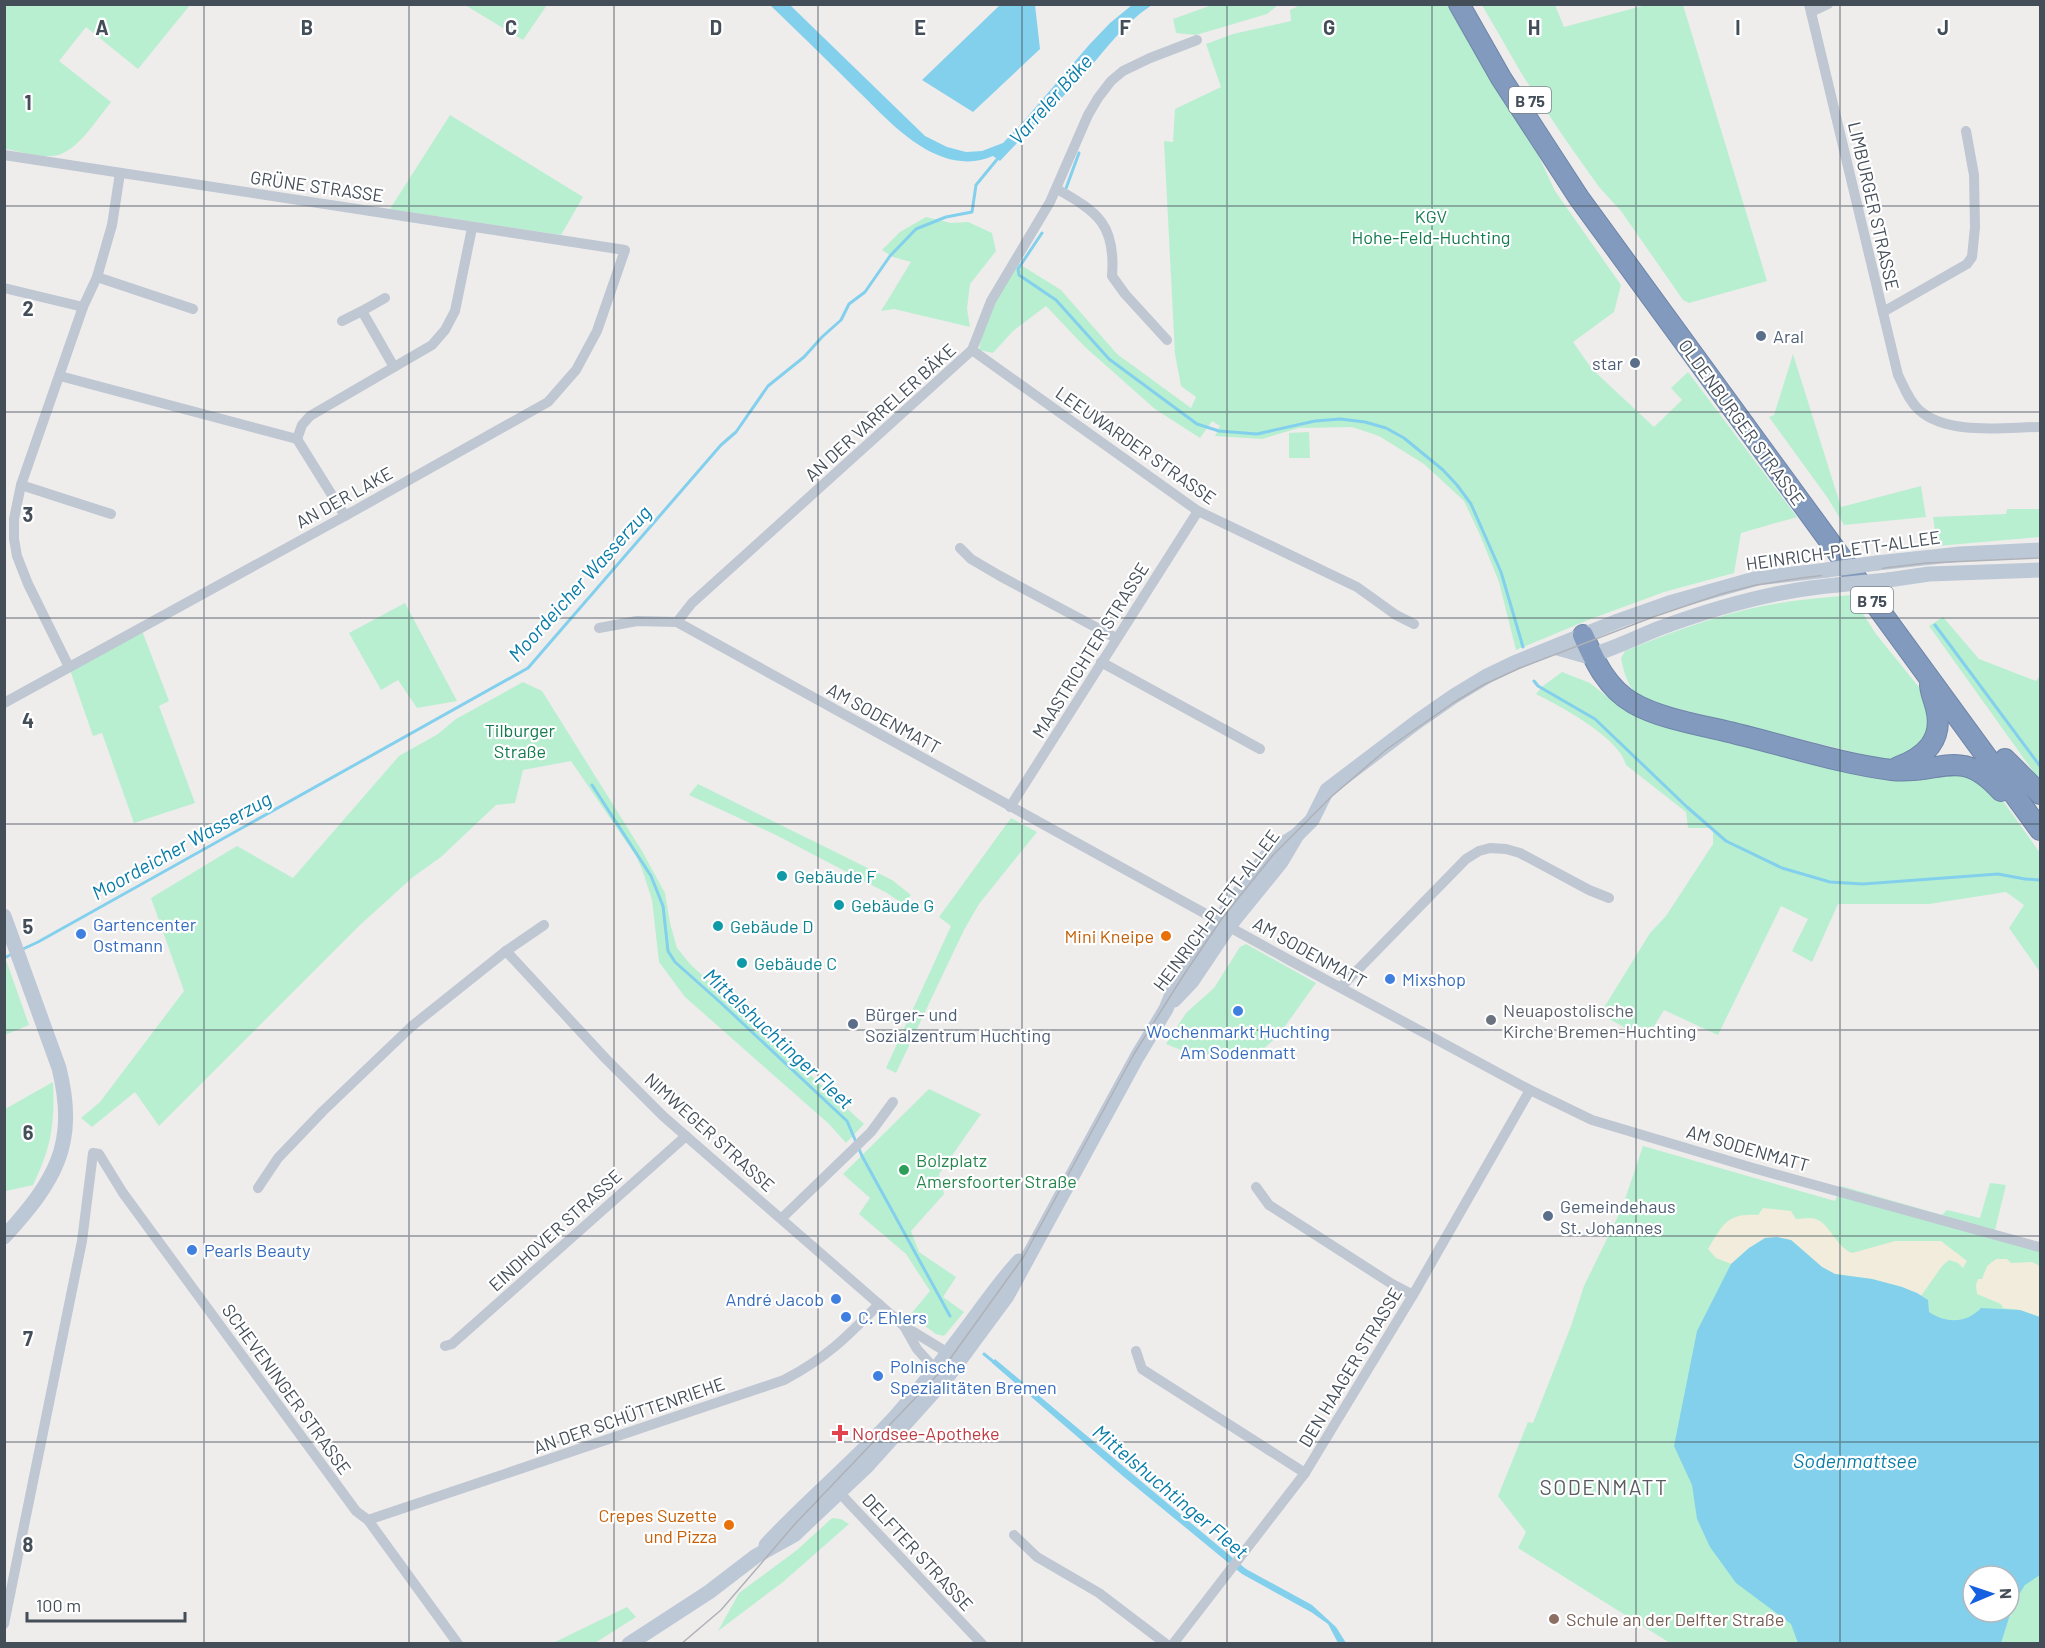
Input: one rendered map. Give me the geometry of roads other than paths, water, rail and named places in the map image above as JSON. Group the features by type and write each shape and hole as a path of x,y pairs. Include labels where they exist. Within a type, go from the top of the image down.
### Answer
{"highway":[{"name":"OLDENBURGER STRASSE","path":"1459,4 1501,78 1559,169 1930,679 2039,820"},
{"name":"OLDENBURGER STRASSE","path":"1474,4 1503,56 1590,193 2005,759 2039,820"},
{"path":"1583,635 1604,676 1616,690 1647,711 1890,770 1910,771 1955,765 1972,767 1989,777 2039,820"},
{"path":"1890,770 1920,757 1933,742 1937,721 1936,708 1931,696 1930,679"},
{"path":"2005,759 2040,794"}],"main road":[{"name":"HEINRICH-PLETT-ALLEE","path":"835,1488 906,1424 951,1372 1007,1296 1137,1057 1166,1009 1192,981 1224,923 1281,862 1297,835 1312,820 1328,790 1418,721 1487,676 1583,635 1669,603 1724,587 1782,574 1960,554 2040,550"},
{"name":"HEINRICH-PLETT-ALLEE","path":"1592,655 1676,622 1737,603 1813,587 1929,574 2040,570"},
{"path":"1554,647 1586,656 1592,655"},
{"path":"4,916 59,1068 64,1086 67,1122 65,1138 51,1177 4,1237"},
{"name":"HEINRICH-PLETT-ALLEE","path":"629,1644 709,1592 756,1556 794,1535 935,1369 1005,1276 1032,1247"}],"street":[{"path":"1810,8 1828,4"},
{"name":"LIMBURGER STRASSE","path":"1810,8 1898,375 1908,396 1918,410 1933,420 1951,426 1968,428 2040,427"},
{"name":"AN DER VARRELER BÄKE","path":"677,622 696,600 972,350 991,301 1040,221 1057,189 1088,115 1111,81 1124,71 1150,58 1197,40"},
{"path":"1883,312 1967,264 1972,257 1975,227 1974,175 1966,131"},
{"name":"GRÜNE STRASSE","path":"4,155 625,250"},
{"path":"69,667 32,594 17,556 14,519 21,485 83,307 98,277 112,225 120,173"},
{"path":"1057,189 1082,204 1100,219 1107,231 1114,255 1112,276 1125,294 1167,340"},
{"path":"297,439 302,425 310,416 432,345 445,330 456,311 472,228"},
{"name":"AN DER LAKE","path":"4,703 548,402 576,370 597,331 625,250"},
{"path":"98,277 193,309"},
{"path":"4,288 83,307"},
{"path":"342,321 385,298"},
{"path":"362,311 394,367"},
{"name":"LEEUWARDER STRASSE","path":"972,350 1198,511 1357,587 1396,615 1414,624"},
{"path":"60,376 297,439 345,516"},
{"path":"21,485 111,514"},
{"name":"MAASTRICHTER STRASSE","path":"1010,807 1198,511"},
{"path":"960,548 971,559 1116,638"},
{"name":"AM SODENMATT","path":"598,628 637,621 677,622 1010,807 1530,1090 1592,1120 1754,1168 2039,1247"},
{"path":"1101,662 1260,749"},
{"path":"1341,987 1466,859 1479,851 1501,848 1520,853 1589,890 1609,898"},
{"path":"258,1188 278,1158 412,1026 506,951 544,925"},
{"name":"NIMWEGER STRASSE","path":"506,951 606,1059 686,1136 904,1326 948,1353"},
{"name":"DEN HAAGER STRASSE","path":"1173,1644 1305,1473 1413,1295 1530,1090"},
{"path":"782,1218 871,1132 893,1102"},
{"name":"EINDHOVER STRASSE","path":"445,1346 452,1344 686,1136"},
{"name":"SCHEVENINGER STRASSE","path":"4,1624 82,1241 93,1153 99,1154 123,1193 356,1511 368,1520 458,1644"},
{"path":"1256,1187 1269,1205 1392,1284 1413,1295"},
{"name":"AN DER SCHÜTTENRIEHE","path":"368,1520 784,1380 841,1344 879,1304"},
{"name":"NIMWEGER STRASSE","path":"904,1326 917,1349 935,1369"},
{"path":"1136,1352 1142,1369 1305,1473"},
{"path":"935,1369 951,1372 948,1353"},
{"name":"DELFTER STRASSE","path":"835,1488 982,1644"},
{"path":"1014,1534 1038,1557 1099,1593 1166,1644"}],"water":[{"name":"Varreler Bäke","path":"770,5 790,5 925,136 947,147 966,152 982,151 1003,143 1110,23 1132,5 1152,5 1130,22 1075,84 1000,161 993,156 968,161 943,157 907,137"},
{"path":"1000,5 1035,5 1040,49 973,112 922,80"},
{"name":"Sodenmattsee","path":"1777,1237 1791,1240 1822,1267 1835,1274 1872,1279 1917,1293 1928,1300 1929,1312 1943,1319 1956,1320 1970,1317 1981,1308 2020,1310 2040,1317 2040,1575 2025,1585 2021,1591 2021,1564 1961,1564 1961,1624 2007,1624 2001,1643 1798,1643 1791,1624 1736,1583 1710,1547 1697,1519 1692,1485 1674,1446 1697,1331 1731,1264 1765,1238"},
{"path":"995,1359 1246,1569 1312,1605 1336,1627 1346,1643 1338,1643 1328,1624 1311,1612 1242,1574 1124,1477 992,1363"}],"waterway":[{"path":"1065,191 1079,153"},
{"name":"Moordeicher Wasserzug","path":"23,949 528,668 721,445 736,432 768,386 804,357 841,320 849,304 865,292 890,256 916,229 946,217 972,212 976,185 999,157"},
{"path":"1042,233 1018,269 1019,275 1056,300 1109,359 1197,424 1219,431 1257,434 1315,421 1340,419 1365,422 1386,428 1404,438 1443,470 1471,504 1501,572 1523,647"},
{"path":"1935,625 2040,766"},
{"path":"1534,681 1538,686 1595,719 1726,841 1782,868 1830,882 1863,884 1998,874 2040,880"},
{"name":"Mittelshuchtinger Fleet","path":"592,785 651,876 663,906 668,951 675,962 847,1121 862,1156 950,1316"},
{"name":"Moordeicher Wasserzug","path":"4,958 14,953"},
{"name":"Mittelshuchtinger Fleet","path":"984,1354 995,1363"}],"tram line":[{"path":"681,1644 721,1610 795,1524 942,1370 1024,1256 1134,1054 1223,917 1273,855 1331,797 1387,749 1483,685 1520,668 1653,617 1721,594 1756,585 1801,578 1926,563 2040,558"}],"place":[{"name":"Aral","path":"1761,336"},
{"name":"star","path":"1635,363"},
{"name":"Gebäude F","path":"782,876"},
{"name":"Gebäude G","path":"839,905"},
{"name":"Gebäude D","path":"718,926"},
{"name":"Gartencenter Ostmann","path":"81,934"},
{"name":"Mini Kneipe","path":"1166,936"},
{"name":"Gebäude C","path":"742,963"},
{"name":"Mixshop","path":"1390,979"},
{"name":"Wochenmarkt Huchting Am Sodenmatt","path":"1238,1011"},
{"name":"Neuapostolische Kirche Bremen-Huchting","path":"1491,1020"},
{"name":"Bürger- und Sozialzentrum Huchting","path":"853,1024"},
{"name":"Bolzplatz Amersfoorter Straße","path":"904,1170"},
{"name":"Gemeindehaus St. Johannes","path":"1548,1216"},
{"name":"Pearls Beauty","path":"192,1250"},
{"name":"André Jacob","path":"836,1299"},
{"name":"C. Ehlers","path":"846,1317"},
{"name":"Polnische Spezialitäten Bremen","path":"878,1376"},
{"name":"Nordsee-Apotheke","path":"840,1433"},
{"name":"Crepes Suzette und Pizza","path":"729,1525"},
{"name":"Schule an der Delfter Straße","path":"1554,1619"}],"district":[{"name":"SODENMATT","path":"1604,1486"}],"park label":[{"name":"KGV Hohe-Feld-Huchting","path":"1431,226"},
{"name":"Tilburger Straße","path":"520,740"}]}
